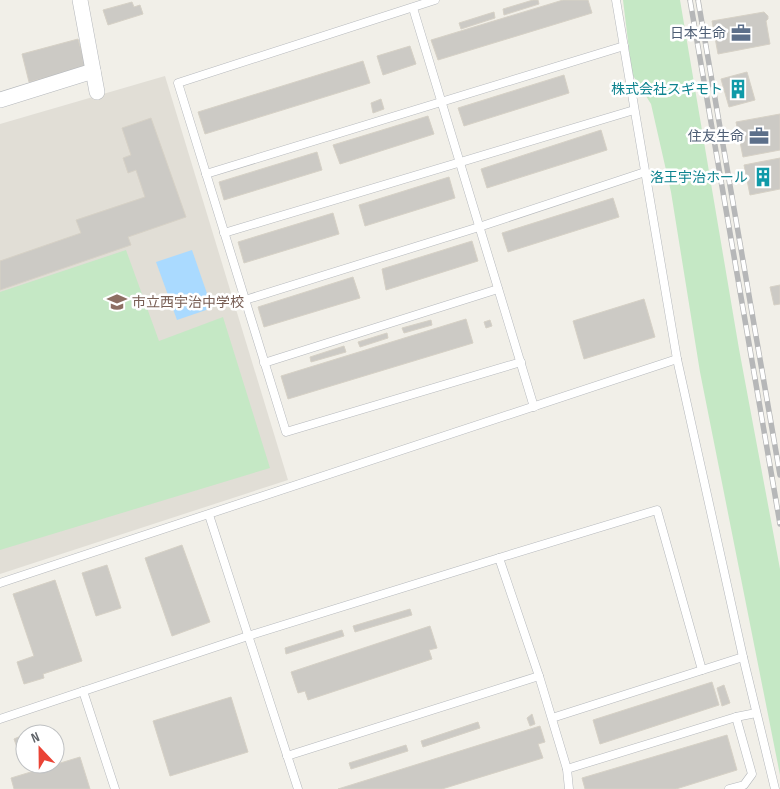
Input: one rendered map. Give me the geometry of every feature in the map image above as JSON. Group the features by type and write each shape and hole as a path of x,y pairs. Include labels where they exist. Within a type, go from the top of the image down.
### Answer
{"street":[{"path":"80,0 97,92"},
{"path":"0,100 93,71"}],"lane":[{"path":"436,0 178,83 286,432 520,362"},
{"path":"616,0 677,359 743,657 775,789"},
{"path":"412,8 534,407"},
{"path":"206,174 624,46"},
{"path":"224,233 634,110"},
{"path":"245,300 479,227 645,172"},
{"path":"264,363 498,289"},
{"path":"0,583 677,359"},
{"path":"0,719 248,636 657,510 702,670"},
{"path":"209,515 298,789"},
{"path":"499,558 552,718 567,769 569,789"},
{"path":"552,718 743,657"},
{"path":"287,756 539,676"},
{"path":"83,691 115,789"},
{"path":"567,769 756,713"},
{"path":"729,789 744,784 752,774 736,718"}],"shaded area":[{"name":"市立西宇治中学校","path":"165,76 288,480 0,574 0,124"}],"green space":[{"path":"623,0 680,0 739,349 780,569 780,775 700,372 671,192 651,104 632,74"},
{"path":"126,250 159,341 223,317 270,468 0,550 0,292"}],"water":[{"path":"192,250 212,308 177,320 156,262"}],"building":[{"path":"538,0 539,4 504,15 503,9"},
{"path":"563,0 588,0 592,13 438,60 431,40"},
{"path":"132,2 134,7 140,5 143,14 108,25 103,10"},
{"path":"494,12 495,18 461,29 459,23"},
{"name":"日本生命","path":"764,12 768,16 766,21 770,44 718,54 712,21"},
{"path":"78,39 86,67 29,82 22,54"},
{"path":"410,46 416,64 383,75 377,56"},
{"path":"363,61 370,83 205,134 198,112"},
{"name":"株式会社スギモト","path":"747,72 755,100 729,107 721,79"},
{"path":"564,75 569,93 464,126 458,108"},
{"path":"381,99 384,109 373,113 371,103"},
{"name":"住友生命","path":"780,114 780,150 743,157 736,122"},
{"path":"428,116 434,134 340,164 333,145"},
{"path":"151,118 186,217 128,237 131,245 0,290 0,261 81,233 76,220 145,197 136,170 128,173 123,158 131,155 122,128"},
{"path":"601,130 607,150 487,188 481,169"},
{"path":"317,152 322,170 224,200 219,182"},
{"name":"洛王宇治ホール","path":"780,158 780,189 750,195 744,165"},
{"path":"449,177 455,198 365,226 359,205"},
{"path":"613,198 619,217 508,252 502,233"},
{"path":"333,213 339,234 244,263 238,242"},
{"path":"472,241 478,261 386,290 382,269"},
{"path":"353,277 360,298 264,327 258,307"},
{"path":"780,285 780,304 774,305 770,287"},
{"path":"644,299 655,337 584,359 573,321"},
{"path":"466,319 473,343 288,399 281,376"},
{"path":"431,320 432,325 404,333 402,328"},
{"path":"490,320 492,326 486,328 484,322"},
{"path":"387,333 388,338 360,347 358,342"},
{"path":"344,346 346,352 311,362 310,357"},
{"path":"182,545 210,622 172,636 145,558"},
{"path":"107,565 121,608 96,616 82,573"},
{"path":"55,580 82,661 43,674 44,678 24,684 17,662 34,656 13,594"},
{"path":"410,609 412,615 355,632 353,626"},
{"path":"430,626 437,648 429,650 432,659 308,700 305,691 298,693 291,672"},
{"path":"342,630 344,636 286,654 285,648"},
{"path":"712,682 719,705 600,744 593,720"},
{"path":"724,685 730,703 722,706 717,688"},
{"path":"231,697 248,752 170,776 153,721"},
{"path":"532,714 535,724 530,726 527,718"},
{"path":"478,722 480,728 423,747 421,741"},
{"path":"540,726 545,742 538,744 543,758 442,789 338,789"},
{"path":"727,735 737,770 676,789 585,789 582,778"},
{"path":"406,745 408,751 351,769 349,763"},
{"path":"80,757 90,789 14,789 11,778 24,774 65,774 65,762"}],"railway":[{"path":"690,0 780,524"},
{"path":"698,0 780,475"}],"place":[{"name":"日本生命","path":"741,33"},
{"name":"株式会社スギモト","path":"738,89"},
{"name":"住友生命","path":"759,136"},
{"name":"洛王宇治ホール","path":"763,177"},
{"name":"市立西宇治中学校","path":"117,302"}]}
